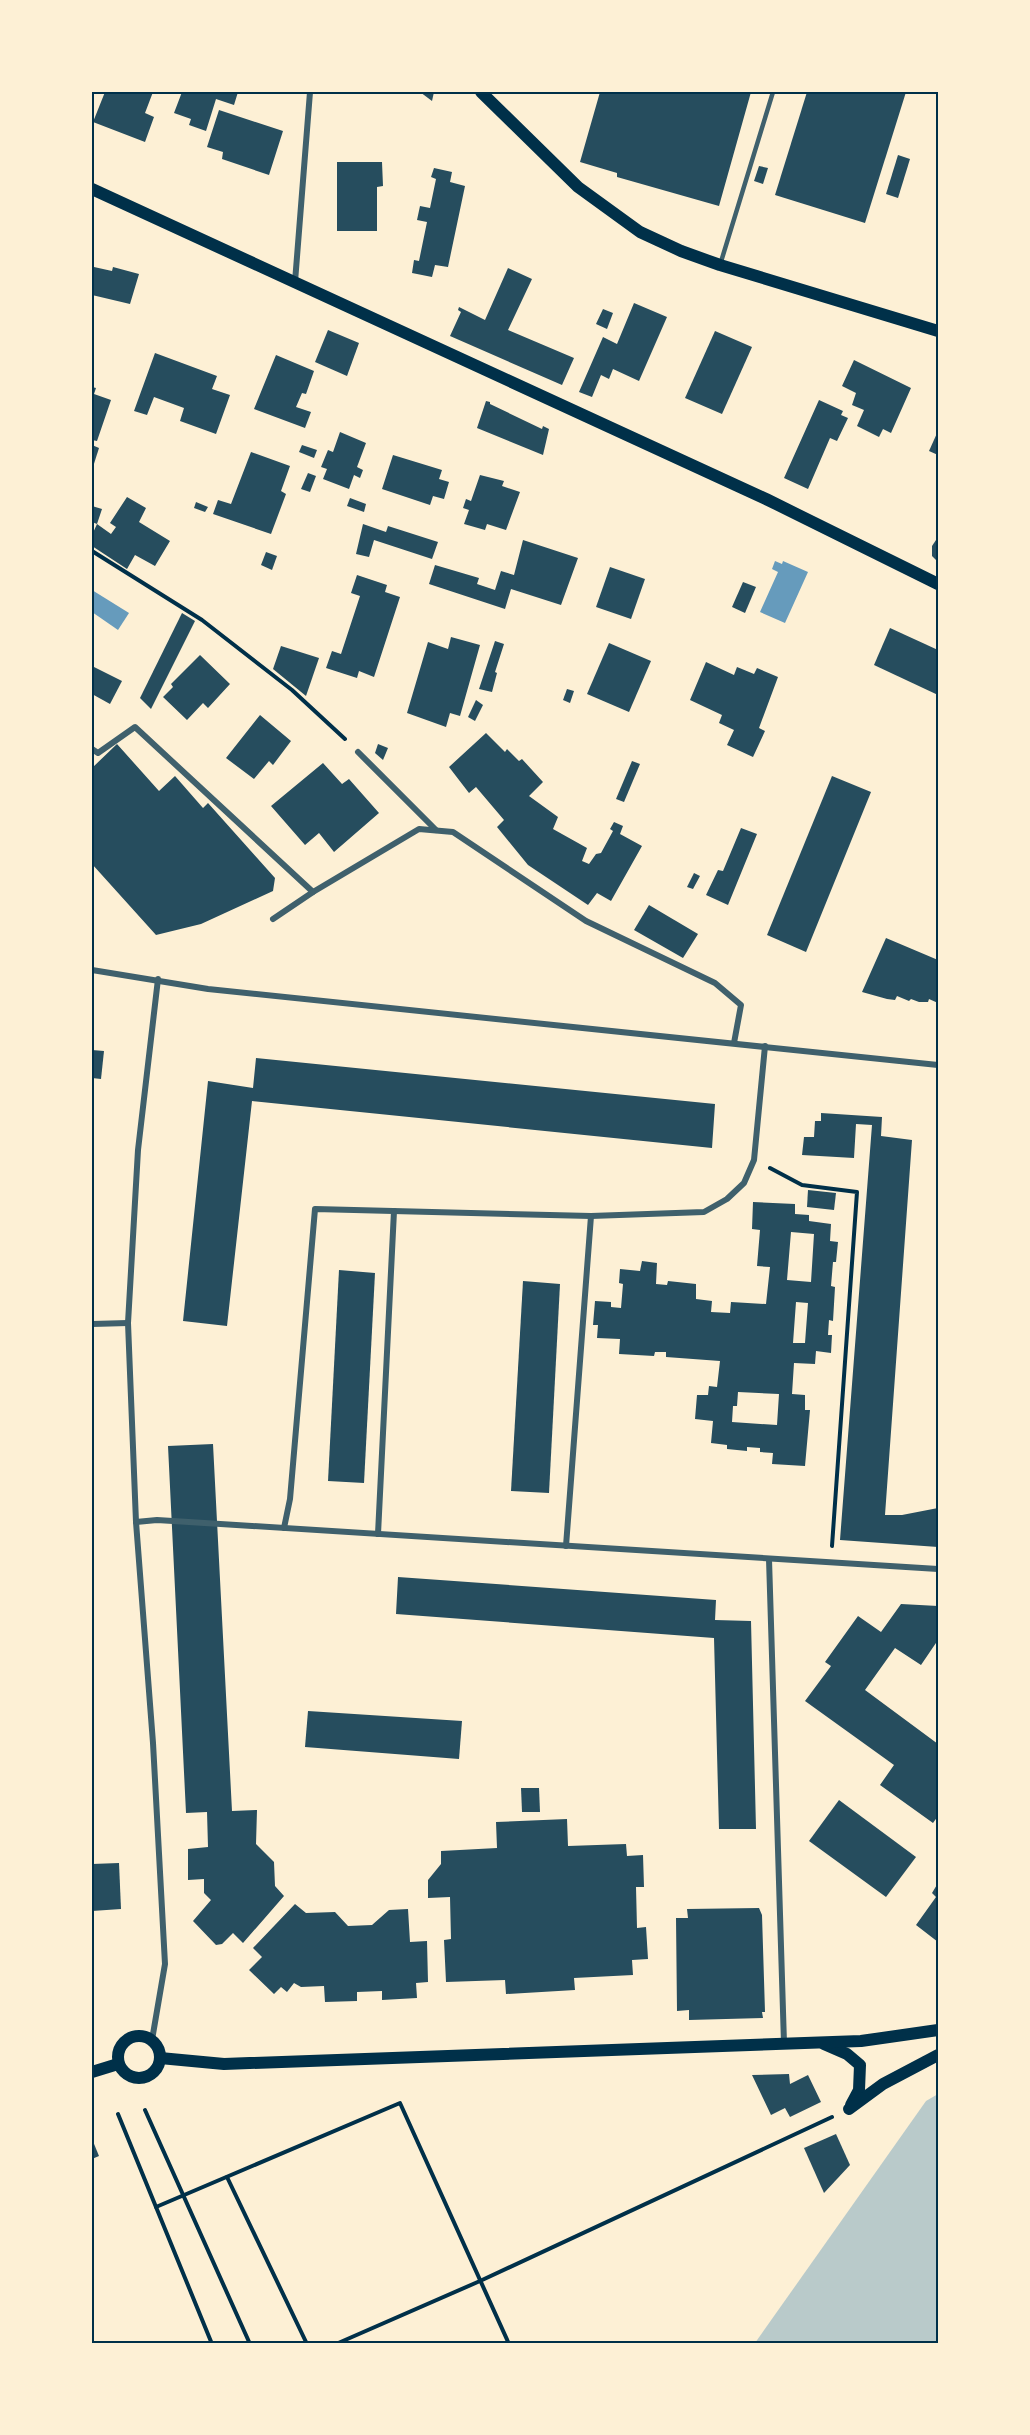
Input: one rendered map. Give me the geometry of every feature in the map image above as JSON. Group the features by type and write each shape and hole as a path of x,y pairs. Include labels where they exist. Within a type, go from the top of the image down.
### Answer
{"main road":[{"path":"481,92 578,186 640,232 681,251 720,265 939,331"},
{"path":"92,189 766,499 939,584"},
{"path":"160,2058 224,2064 861,2041 939,2030"},
{"path":"142,2035 152,2040 158,2047 160,2058 155,2071 141,2079 128,2076 118,2064 117,2051 124,2041 132,2036 142,2035"},
{"path":"818,2042 847,2054 860,2065 859,2090 849,2109"},
{"path":"849,2109 883,2084 939,2055"},
{"path":"92,2072 118,2064"}],"street":[{"path":"294,283 310,92"},
{"path":"92,749 98,753 135,728 314,892"},
{"path":"358,752 436,831"},
{"path":"273,919 419,829 453,832 586,921 715,983 741,1005 734,1043"},
{"path":"92,970 208,989 939,1065"},
{"path":"152,2040 165,1964 153,1743 136,1522 128,1323 138,1150 158,979"},
{"path":"284,1528 290,1499 315,1209 591,1216 704,1212 727,1199 744,1183 754,1160 765,1046"},
{"path":"378,1534 394,1211"},
{"path":"566,1546 591,1216"},
{"path":"92,1324 128,1323"},
{"path":"136,1522 158,1520 939,1569"},
{"path":"769,1558 784,2043"}],"lane":[{"path":"720,265 773,92"}],"path":[{"path":"92,551 202,620 292,690 358,752"},
{"path":"754,1160 802,1185 856,1192 831,1563"},
{"path":"156,2206 400,2103 509,2343"},
{"path":"336,2343 480,2281 849,2109"},
{"path":"145,2110 250,2343"},
{"path":"118,2114 212,2343"},
{"path":"227,2176 307,2343"}],"shaded area":[{"path":"938,2094 938,2343 755,2343 926,2101"}],"water":[{"path":"775,561 782,564 783,561 808,572 785,623 760,612 778,572 772,569"},
{"path":"92,590 129,613 118,630 92,612"}],"building":[{"path":"105,92 153,92 145,113 154,117 145,142 93,122"},
{"path":"182,92 238,92 234,105 216,99 206,131 189,125 191,119 174,113"},
{"path":"420,92 434,92 432,101"},
{"path":"600,92 751,92 719,206 617,177 617,173 580,162"},
{"path":"807,92 906,92 865,223 775,195"},
{"path":"219,110 283,131 269,175 222,159 223,152 207,147"},
{"path":"898,155 910,159 898,198 886,194"},
{"path":"337,162 382,162 383,186 377,187 377,231 337,231"},
{"path":"759,166 768,168 763,184 754,181"},
{"path":"434,168 452,172 450,182 465,186 448,267 435,265 432,277 412,273 414,260 419,261 427,222 417,220 420,206 430,208 436,179 431,177"},
{"path":"94,267 112,271 113,267 139,274 130,304 92,295"},
{"path":"508,268 532,279 508,330 574,358 562,385 450,336 461,312 458,310 459,307 485,320"},
{"path":"634,303 667,317 639,381 613,369 609,379 601,375 592,397 579,392 603,337 617,344"},
{"path":"603,309 613,313 607,329 596,324"},
{"path":"328,330 359,343 347,376 315,362"},
{"path":"715,331 752,347 722,414 685,398"},
{"path":"155,353 217,376 212,389 230,395 216,434 180,421 184,408 154,397 147,415 134,411"},
{"path":"276,355 314,371 306,394 302,393 296,407 311,412 305,428 254,409"},
{"path":"854,360 911,388 891,433 883,429 879,437 857,426 864,410 852,405 856,393 842,386"},
{"path":"92,387 96,388 94,394 111,400 97,441 92,440"},
{"path":"819,400 843,411 841,415 848,418 837,441 830,438 808,489 784,478"},
{"path":"486,401 542,429 543,426 549,429 543,455 477,428"},
{"path":"938,431 938,455 929,451"},
{"path":"340,432 366,443 357,467 363,470 360,478 354,475 349,489 323,479 327,469 321,467 328,450 333,452"},
{"path":"92,445 99,448 92,470"},
{"path":"302,445 317,450 314,458 299,452"},
{"path":"251,452 290,466 281,491 286,494 271,534 213,514 218,500 231,504"},
{"path":"393,455 442,470 439,479 449,482 444,499 433,496 430,505 382,489"},
{"path":"308,473 316,476 310,492 301,489"},
{"path":"480,475 504,481 502,486 520,492 506,530 487,524 485,530 464,524 469,510 463,508 466,499 471,501"},
{"path":"127,497 146,508 139,522 170,541 155,566 135,555 127,569 92,546 92,535 97,524 111,534 116,527 110,523"},
{"path":"350,498 366,504 364,512 347,506"},
{"path":"196,502 208,507 205,512 194,508"},
{"path":"92,506 102,509 97,524 92,522"},
{"path":"363,524 386,532 388,526 438,542 432,559 374,540 369,557 356,554"},
{"path":"938,537 938,562 932,556 932,546"},
{"path":"523,540 578,558 561,605 511,589 505,609 429,584 435,565 479,578 477,584 495,590 501,571 514,575"},
{"path":"266,552 277,556 272,570 261,565"},
{"path":"610,567 645,579 631,619 596,607"},
{"path":"357,575 387,585 385,592 400,597 374,677 359,671 357,678 326,668 332,651 341,654 360,596 351,593"},
{"path":"743,582 756,587 745,613 732,607"},
{"path":"182,613 195,621 151,709 140,698"},
{"path":"890,628 938,650 938,695 874,665"},
{"path":"451,637 480,645 460,716 450,713 446,727 407,713 428,642 448,649"},
{"path":"495,641 504,644 495,672 497,673 492,692 479,689"},
{"path":"609,643 651,661 629,712 587,694"},
{"path":"281,646 319,658 306,696 273,669"},
{"path":"200,655 230,684 208,708 203,703 187,720 163,697 173,687 171,684"},
{"path":"706,662 734,675 737,667 754,674 757,668 778,677 759,728 765,731 753,757 727,745 734,730 719,723 722,715 690,700"},
{"path":"92,666 122,681 110,704 92,694"},
{"path":"567,689 574,691 570,703 563,700"},
{"path":"476,700 483,705 475,721 468,717"},
{"path":"260,715 291,741 273,765 269,761 254,779 226,758"},
{"path":"486,733 505,752 507,749 519,761 522,759 543,782 529,796 558,817 553,829 587,848 582,861 589,864 596,854 601,853 613,831 610,829 614,822 623,826 620,834 642,846 611,901 597,893 588,905 528,865 497,827 504,820 476,787 469,793 449,767"},
{"path":"117,744 159,791 175,776 203,808 208,803 275,878 273,891 201,924 156,935 92,864 92,768"},
{"path":"378,744 388,748 383,760 375,753"},
{"path":"632,761 640,764 624,802 616,799"},
{"path":"323,763 342,784 349,779 379,813 334,852 319,833 305,845 271,806"},
{"path":"832,776 871,792 806,952 767,935"},
{"path":"741,828 757,834 728,905 706,895 718,870 723,871"},
{"path":"694,873 700,876 693,889 687,887"},
{"path":"649,905 698,934 683,958 634,930"},
{"path":"886,938 938,960 938,1003 929,999 928,1002 911,999 909,1001 897,996 895,1000 887,999 862,992"},
{"path":"92,1050 104,1051 101,1079 92,1078"},
{"path":"256,1058 715,1104 712,1148 252,1101 227,1326 183,1321 208,1081 253,1088"},
{"path":"821,1113 882,1117 881,1136 912,1140 885,1515 902,1515 938,1508 938,1547 840,1540 872,1125 856,1124 854,1158 802,1155 804,1137 814,1137 815,1121 821,1121"},
{"path":"808,1190 836,1193 834,1210 807,1207"},
{"path":"753,1202 795,1204 795,1214 809,1215 809,1221 831,1224 830,1241 838,1242 831,1286 835,1287 833,1321 829,1320 828,1335 832,1335 831,1353 816,1351 815,1364 794,1363 792,1394 805,1395 805,1410 810,1410 805,1466 772,1464 773,1453 760,1452 760,1448 747,1447 747,1451 727,1449 727,1445 711,1443 713,1421 695,1419 697,1395 708,1395 709,1386 717,1387 720,1361 666,1357 666,1352 655,1352 654,1356 619,1354 620,1339 597,1338 598,1325 593,1325 595,1301 611,1302 611,1307 621,1308 623,1284 619,1283 620,1269 640,1271 642,1261 657,1263 656,1284 667,1285 668,1281 696,1284 696,1299 712,1301 711,1312 730,1313 731,1302 766,1304 770,1267 757,1266 760,1230 752,1229","holes":["791,1232 814,1234 811,1282 787,1280","796,1302 808,1303 805,1343 793,1343","738,1392 779,1394 777,1425 732,1422 733,1406 737,1406"]},
{"path":"339,1270 375,1273 364,1483 328,1481"},
{"path":"523,1281 560,1284 549,1493 511,1491"},
{"path":"213,1444 232,1811 257,1810 256,1844 274,1862 275,1886 284,1896 243,1943 233,1933 222,1944 216,1945 193,1921 211,1900 204,1893 204,1879 188,1880 188,1849 208,1847 207,1812 186,1813 168,1446"},
{"path":"398,1577 716,1600 715,1620 751,1621 756,1829 719,1829 714,1638 396,1614"},
{"path":"901,1604 938,1606 938,1640 921,1665 895,1648 865,1690 938,1744 938,1816 933,1823 880,1785 894,1765 805,1701 831,1666 825,1662 858,1616 881,1632"},
{"path":"308,1711 462,1721 459,1759 305,1747"},
{"path":"521,1788 539,1788 540,1812 522,1812"},
{"path":"839,1800 916,1857 886,1897 809,1841"},
{"path":"567,1819 568,1846 626,1844 627,1856 643,1855 644,1887 636,1887 637,1928 646,1927 648,1959 632,1960 633,1975 574,1978 575,1990 506,1994 505,1980 446,1982 444,1940 451,1939 450,1897 428,1898 428,1880 441,1864 441,1851 497,1848 496,1822"},
{"path":"119,1863 121,1909 92,1911 92,1864"},
{"path":"938,1883 938,1942 916,1925 936,1897 932,1893"},
{"path":"295,1904 306,1913 335,1912 348,1926 372,1925 389,1910 408,1909 410,1942 427,1941 428,1982 416,1983 417,1998 382,2000 382,1991 357,1992 357,2001 325,2002 324,1986 301,1987 294,1983 287,1992 281,1987 274,1994 249,1970 262,1957 253,1948"},
{"path":"759,1908 762,1915 765,2012 762,2012 763,2018 689,2020 689,2010 677,2011 676,1918 688,1918 687,1909"},
{"path":"789,2074 790,2084 808,2075 821,2102 790,2117 785,2108 771,2115 752,2075"},
{"path":"836,2134 850,2165 824,2193 804,2148"},
{"path":"92,2139 99,2156 92,2159"}]}
